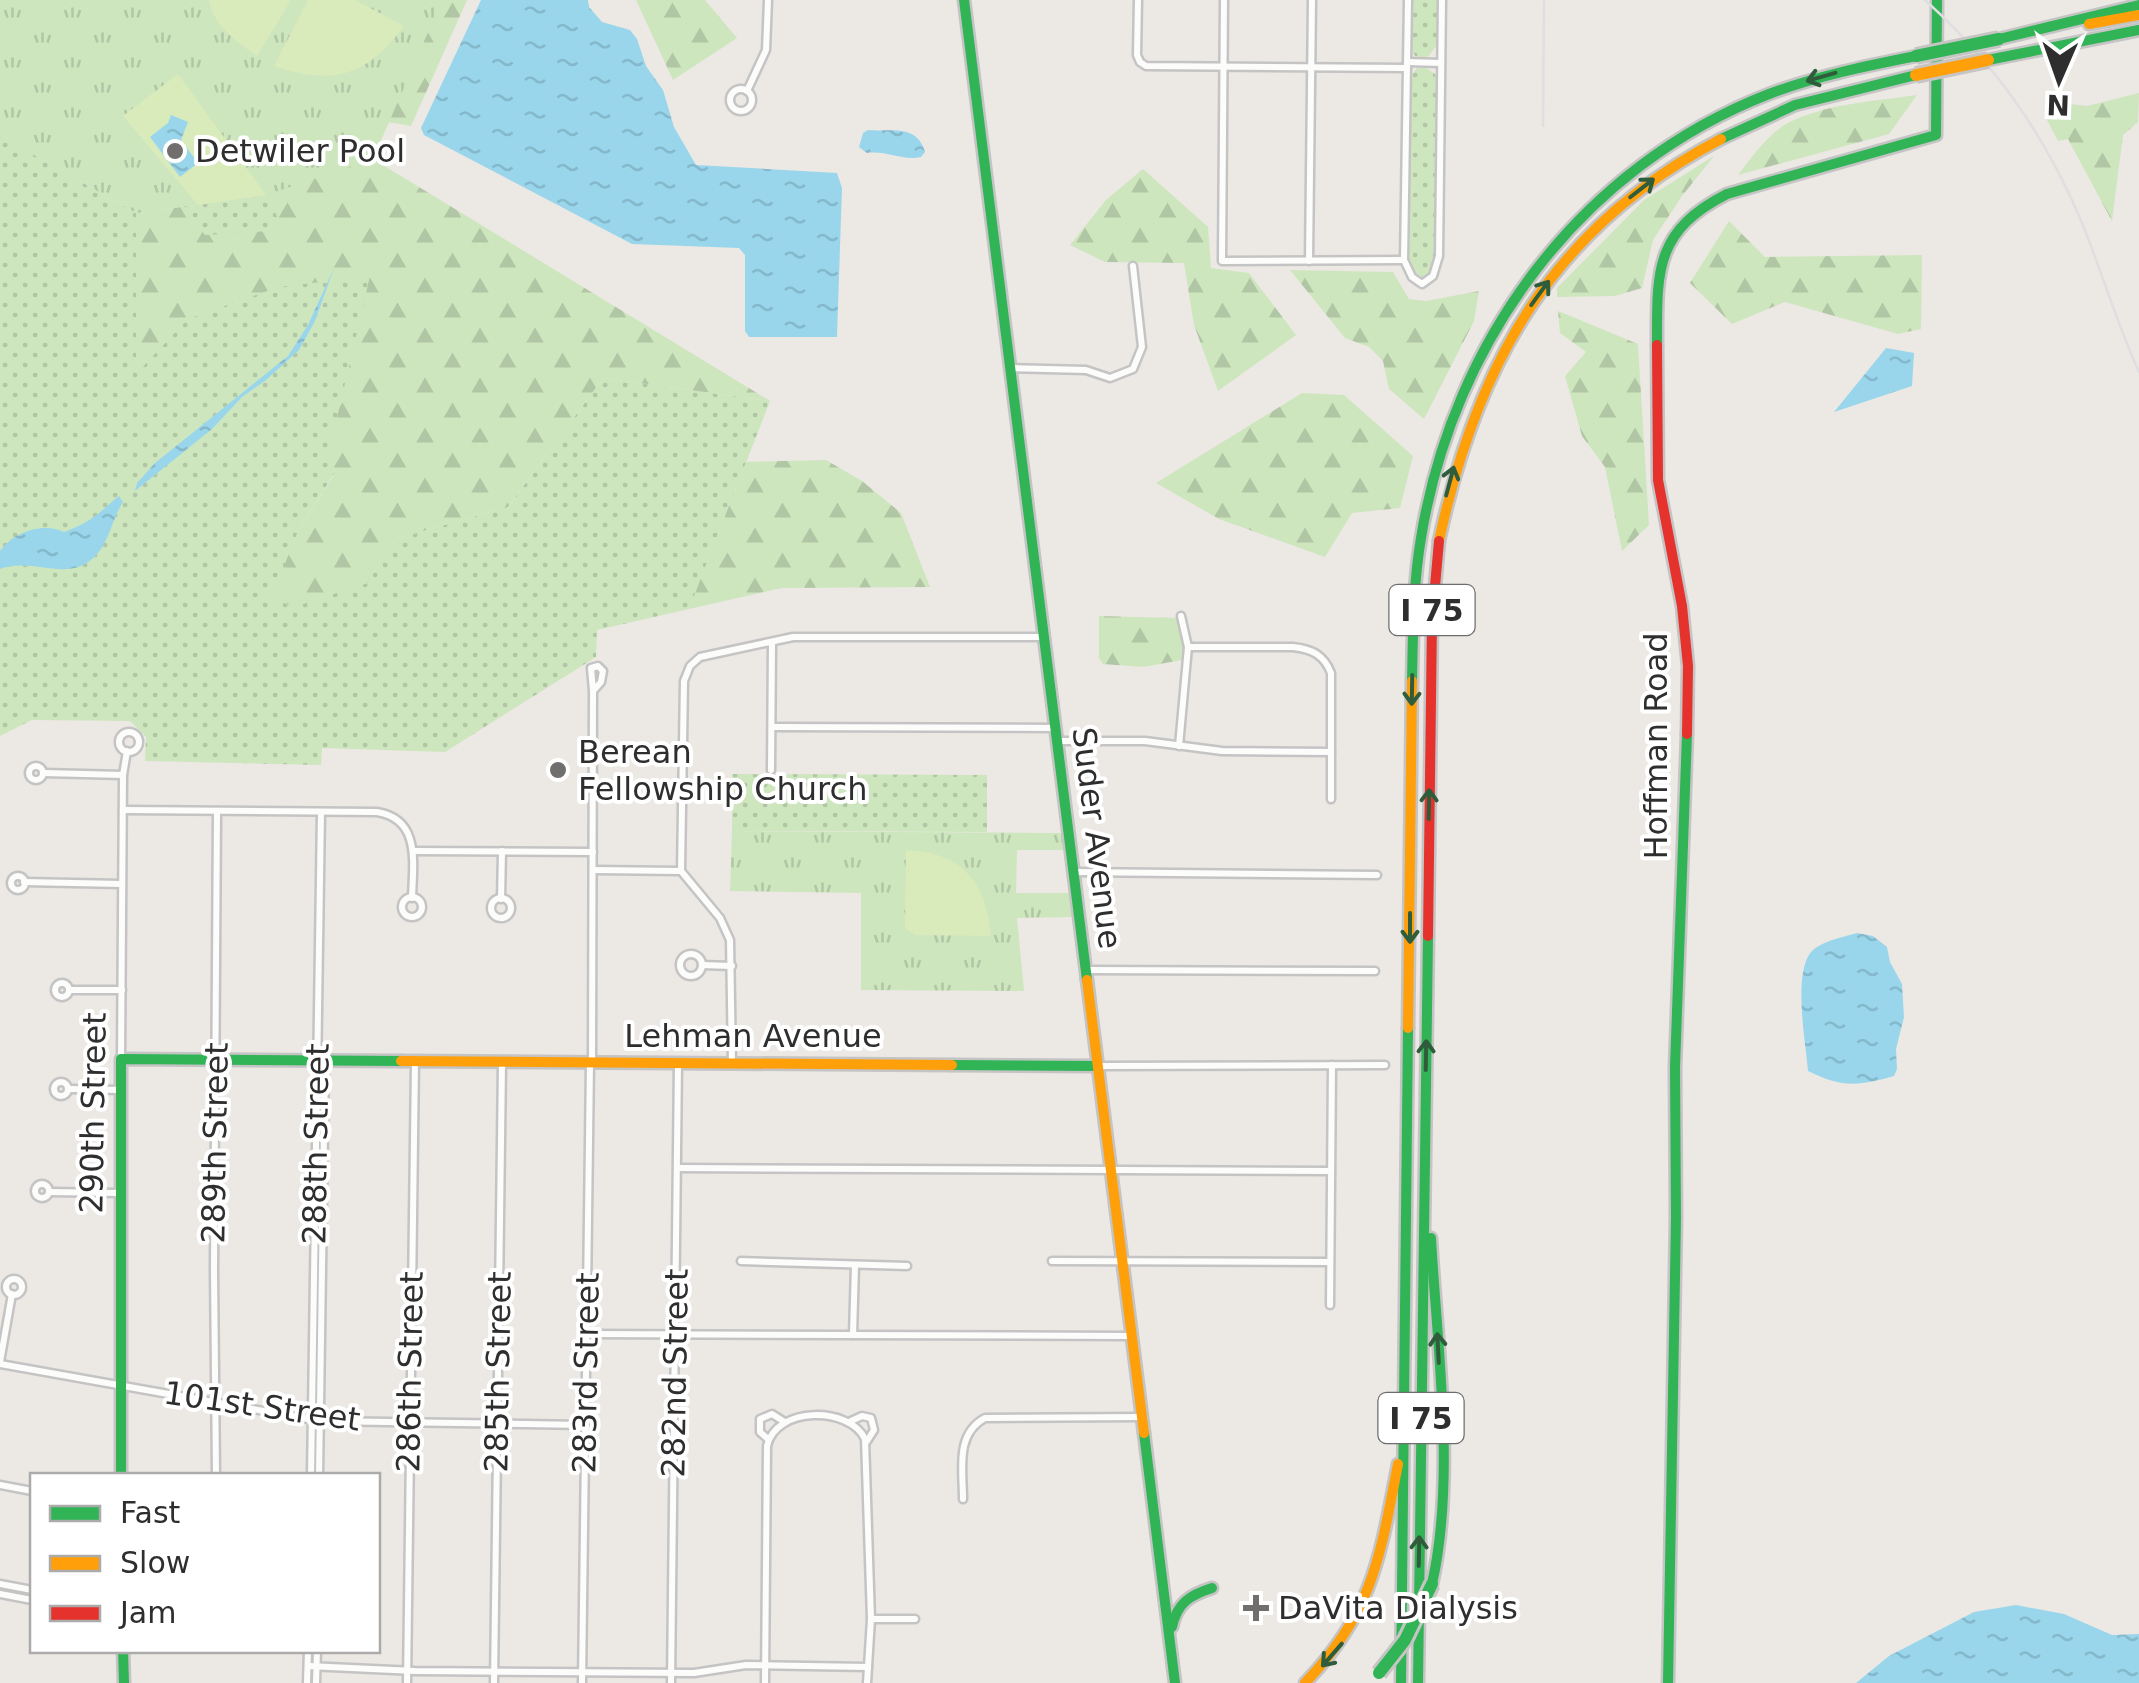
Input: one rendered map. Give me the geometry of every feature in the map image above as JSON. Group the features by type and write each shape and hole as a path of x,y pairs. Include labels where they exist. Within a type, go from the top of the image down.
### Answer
{"main road":[{"name":"Suder Avenue","path":"964,0 1175,1683"},
{"name":"Hoffman Road","path":"1668,1683 1675,1068 1686,835 1688,666 1682,606 1658,480 1657,279 1662,258 1675,234 1709,202 1936,134 1937,0"},
{"path":"2106,17 2139,6"},
{"path":"2106,17 2139,15"},
{"name":"I 75","path":"1401,1683 1412,652 1418,551 1430,480 1448,424 1476,358 1512,298 1571,227 1624,178 1663,150 1714,119 1813,79 2106,17"},
{"name":"I 75","path":"1418,1683 1431,662 1436,554 1446,494 1478,397 1512,333 1570,254 1644,186 1726,134 1816,98 2139,30"},
{"name":"Lehman Avenue","path":"121,1059 1098,1066"},
{"name":"290th Street","path":"120,1473 121,1059"},
{"path":"1368,1683 1405,1640 1432,1584 1442,1539 1443,1462 1424,1152"},
{"path":"1305,1683 1343,1642 1369,1597 1381,1556 1404,1432"},
{"path":"1170,1638 1179,1604 1212,1588"},
{"path":"123,1653 124,1683"}],"street":[{"path":"747,91 766,50 768,0"},
{"path":"1138,0 1140,62 1146,66 1312,68 1441,63"},
{"path":"1224,0 1222,260 1404,260"},
{"path":"1309,260 1312,0"},
{"path":"1408,0 1404,260 1412,277 1422,284 1434,276 1438,264 1442,0"},
{"path":"1010,368 1086,370 1110,378 1127,374 1138,364 1142,346 1133,266"},
{"path":"1179,746 1188,646 1181,616"},
{"path":"732,1063 732,947 723,922 681,871 684,681 690,666 700,657 813,636 1043,637"},
{"path":"771,770 772,642"},
{"path":"1188,646 1293,646 1318,654 1331,673 1331,799"},
{"name":"283rd Street","path":"582,1683 593,691"},
{"path":"772,726 1056,735 1222,751 1331,752"},
{"name":"290th Street","path":"121,1059 123,775 127,751"},
{"path":"44,773 123,775"},
{"path":"123,810 391,815 408,830 413,850 412,898"},
{"name":"289th Street","path":"216,1473 218,811"},
{"name":"288th Street","path":"319,1473 316,1420 321,812"},
{"path":"413,850 593,852"},
{"path":"501,898 502,851"},
{"path":"593,870 681,871"},
{"path":"1073,872 1377,875"},
{"path":"24,882 122,884"},
{"path":"702,965 732,966"},
{"path":"1086,970 1375,971"},
{"path":"70,990 122,990"},
{"name":"286th Street","path":"407,1683 414,1061"},
{"name":"285th Street","path":"494,1683 502,1062"},
{"name":"282nd Street","path":"671,1683 678,1063"},
{"path":"1330,1305 1332,1065"},
{"name":"Lehman Avenue","path":"1098,1066 1385,1065"},
{"path":"69,1089 120,1090"},
{"path":"678,1168 1331,1171"},
{"path":"48,1192 119,1192"},
{"path":"741,1261 907,1266"},
{"path":"1052,1261 1330,1262"},
{"path":"854,1334 855,1265"},
{"path":"0,1363 12,1294"},
{"path":"587,1334 1132,1336"},
{"name":"101st Street","path":"0,1363 316,1420 586,1425"},
{"path":"768,1438 760,1432 760,1419 772,1414 783,1421"},
{"path":"854,1424 862,1416 871,1418 874,1430 866,1442"},
{"path":"963,1499 963,1445 972,1426 992,1417 1142,1416"},
{"path":"766,1683 768,1438 783,1421 810,1417 840,1417 854,1424 866,1442 871,1618 867,1683"},
{"name":"288th Street","path":"311,1473 316,1420"},
{"path":"0,1485 30,1491"},
{"path":"0,1584 30,1590"},
{"path":"17,1597 19,1588"},
{"path":"0,1594 30,1600"},
{"path":"871,1618 914,1619"},
{"path":"309,1653 316,1683"},
{"path":"308,1683 316,1653"},
{"path":"312,1667 671,1672 766,1665 868,1667"}],"green space":[{"path":"0,0 442,0 373,159 266,195 136,213 8,140 0,130"},
{"path":"209,0 291,0 257,56 221,26"},
{"path":"308,0 355,0 404,26 377,56 347,72 314,75 274,66"},
{"path":"428,0 467,0 411,126 365,118"},
{"path":"636,0 705,0 737,38 673,80"},
{"path":"1410,0 1438,0 1438,44 1427,58 1415,56 1410,47"},
{"path":"1425,67 1435,74 1437,82 1434,261 1429,275 1423,278 1412,270 1407,252 1409,79 1417,68"},
{"path":"178,74 266,195 198,205 123,116"},
{"path":"2139,93 2138,122 2123,135 2112,221 2068,139 2058,141 2047,120 2046,101 2087,106"},
{"path":"239,94 373,159 770,401 603,378 508,507 395,539 367,583 294,607 271,598 299,529 334,475 329,452 370,276 279,287 188,319 136,374 136,213 182,207 205,235 284,230 266,195 212,121"},
{"path":"1917,95 1889,134 1738,175 1772,134 1801,117 1850,104"},
{"path":"0,130 8,140 136,213 266,195 383,262 334,474 299,529 272,598 294,606 367,583 395,539 508,507 603,378 770,401 689,609 597,630 596,657 445,752 322,748 321,765 145,761 146,737 130,721 32,720 0,736"},
{"path":"1714,156 1653,240 1642,288 1615,296 1557,297 1557,288 1644,200"},
{"path":"1143,169 1208,227 1211,268 1249,273 1296,335 1218,391 1194,325 1184,263 1105,262 1070,245 1106,200"},
{"path":"1729,221 1765,257 1922,255 1921,329 1898,334 1785,302 1732,324 1690,283"},
{"path":"1290,270 1393,272 1409,299 1426,301 1479,291 1474,321 1424,419 1389,389 1383,361 1369,347 1345,338"},
{"path":"1558,311 1638,344 1649,525 1622,551 1605,467 1582,436 1565,376 1586,352 1560,333"},
{"path":"1302,393 1344,395 1413,456 1400,508 1352,513 1325,557 1219,519 1156,483"},
{"path":"826,460 862,481 901,513 930,587 782,588 689,609 746,462"},
{"path":"1099,616 1177,618 1183,639 1182,660 1143,667 1103,664 1099,658"},
{"path":"732,774 987,775 987,832 732,831"},
{"path":"732,831 1064,833 1065,850 1017,850 1016,893 1072,893 1074,917 1017,918 1024,991 861,990 861,893 730,891"},
{"path":"906,850 942,857 968,874 983,900 991,936 915,935 905,928"}],"water":[{"path":"481,0 588,0 602,22 630,30 646,66 663,90 674,127 696,165 837,173 842,188 837,337 749,337 745,331 745,255 739,248 632,244 424,135 421,128"},
{"name":"Detwiler Pool","path":"171,115 188,122 181,140 198,163 180,177 150,137 168,123"},
{"path":"863,133 910,133 925,152 914,158 867,153 859,147"},
{"path":"334,268 315,321 299,350 242,397 212,429 135,491 137,483 155,463 288,356 308,325"},
{"path":"1886,348 1914,353 1912,386 1834,412"},
{"path":"119,496 123,502 106,541 87,563 64,569 0,569 0,551 13,538 39,528 64,532 90,519"},
{"path":"1857,933 1873,936 1887,947 1902,984 1904,1017 1894,1076 1851,1084 1808,1071 1801,991 1806,961 1812,951"},
{"path":"2016,1605 2064,1614 2112,1635 2139,1634 2139,1683 1856,1683 1889,1656 1974,1612"}],"railway":[{"path":"1543,126 1544,0"},
{"path":"1925,0 1996,75 2052,160 2082,223 2139,372"}],"traffic: fast":[{"path":"964,0 1087,980"},
{"path":"1657,345 1658,296 1665,256 1685,223 1703,208 1727,194 1936,135 1937,0"},
{"path":"1999,39 2139,5"},
{"path":"1988,60 2139,30"},
{"path":"1916,56 1999,39"},
{"path":"1412,681 1418,556 1437,465 1462,395 1496,330 1536,269 1585,214 1640,166 1701,126 1787,88 1916,56"},
{"path":"1721,139 1795,105 1916,75"},
{"path":"1668,1683 1675,1067 1687,734"},
{"path":"1418,1683 1428,936"},
{"path":"1401,1683 1408,1028"},
{"path":"121,1473 121,1059 401,1061"},
{"path":"952,1065 1097,1066"},
{"path":"1431,1238 1444,1457 1439,1543 1432,1584"},
{"path":"1144,1433 1175,1683"},
{"path":"1379,1673 1405,1640 1432,1584"},
{"path":"1172,1627 1186,1601 1212,1588"},
{"path":"123,1653 124,1683"}],"traffic: slow":[{"path":"2089,24 2139,15"},
{"path":"1916,75 1988,60"},
{"path":"1439,541 1476,415 1501,358 1532,306 1568,257 1612,213 1662,174 1721,139"},
{"path":"1408,1028 1412,681"},
{"path":"1087,980 1144,1433"},
{"path":"401,1061 952,1065"},
{"path":"1305,1683 1328,1657 1360,1607 1379,1555 1398,1464"}],"traffic: jam":[{"path":"1657,345 1658,480 1682,606 1688,666 1687,734"},
{"path":"1428,936 1432,620 1439,541"}],"place":[{"name":"Detwiler Pool","path":"175,151"},
{"name":"Berean Fellowship Church","path":"558,770"},
{"name":"DaVita Dialysis","path":"1256,1608"}]}
